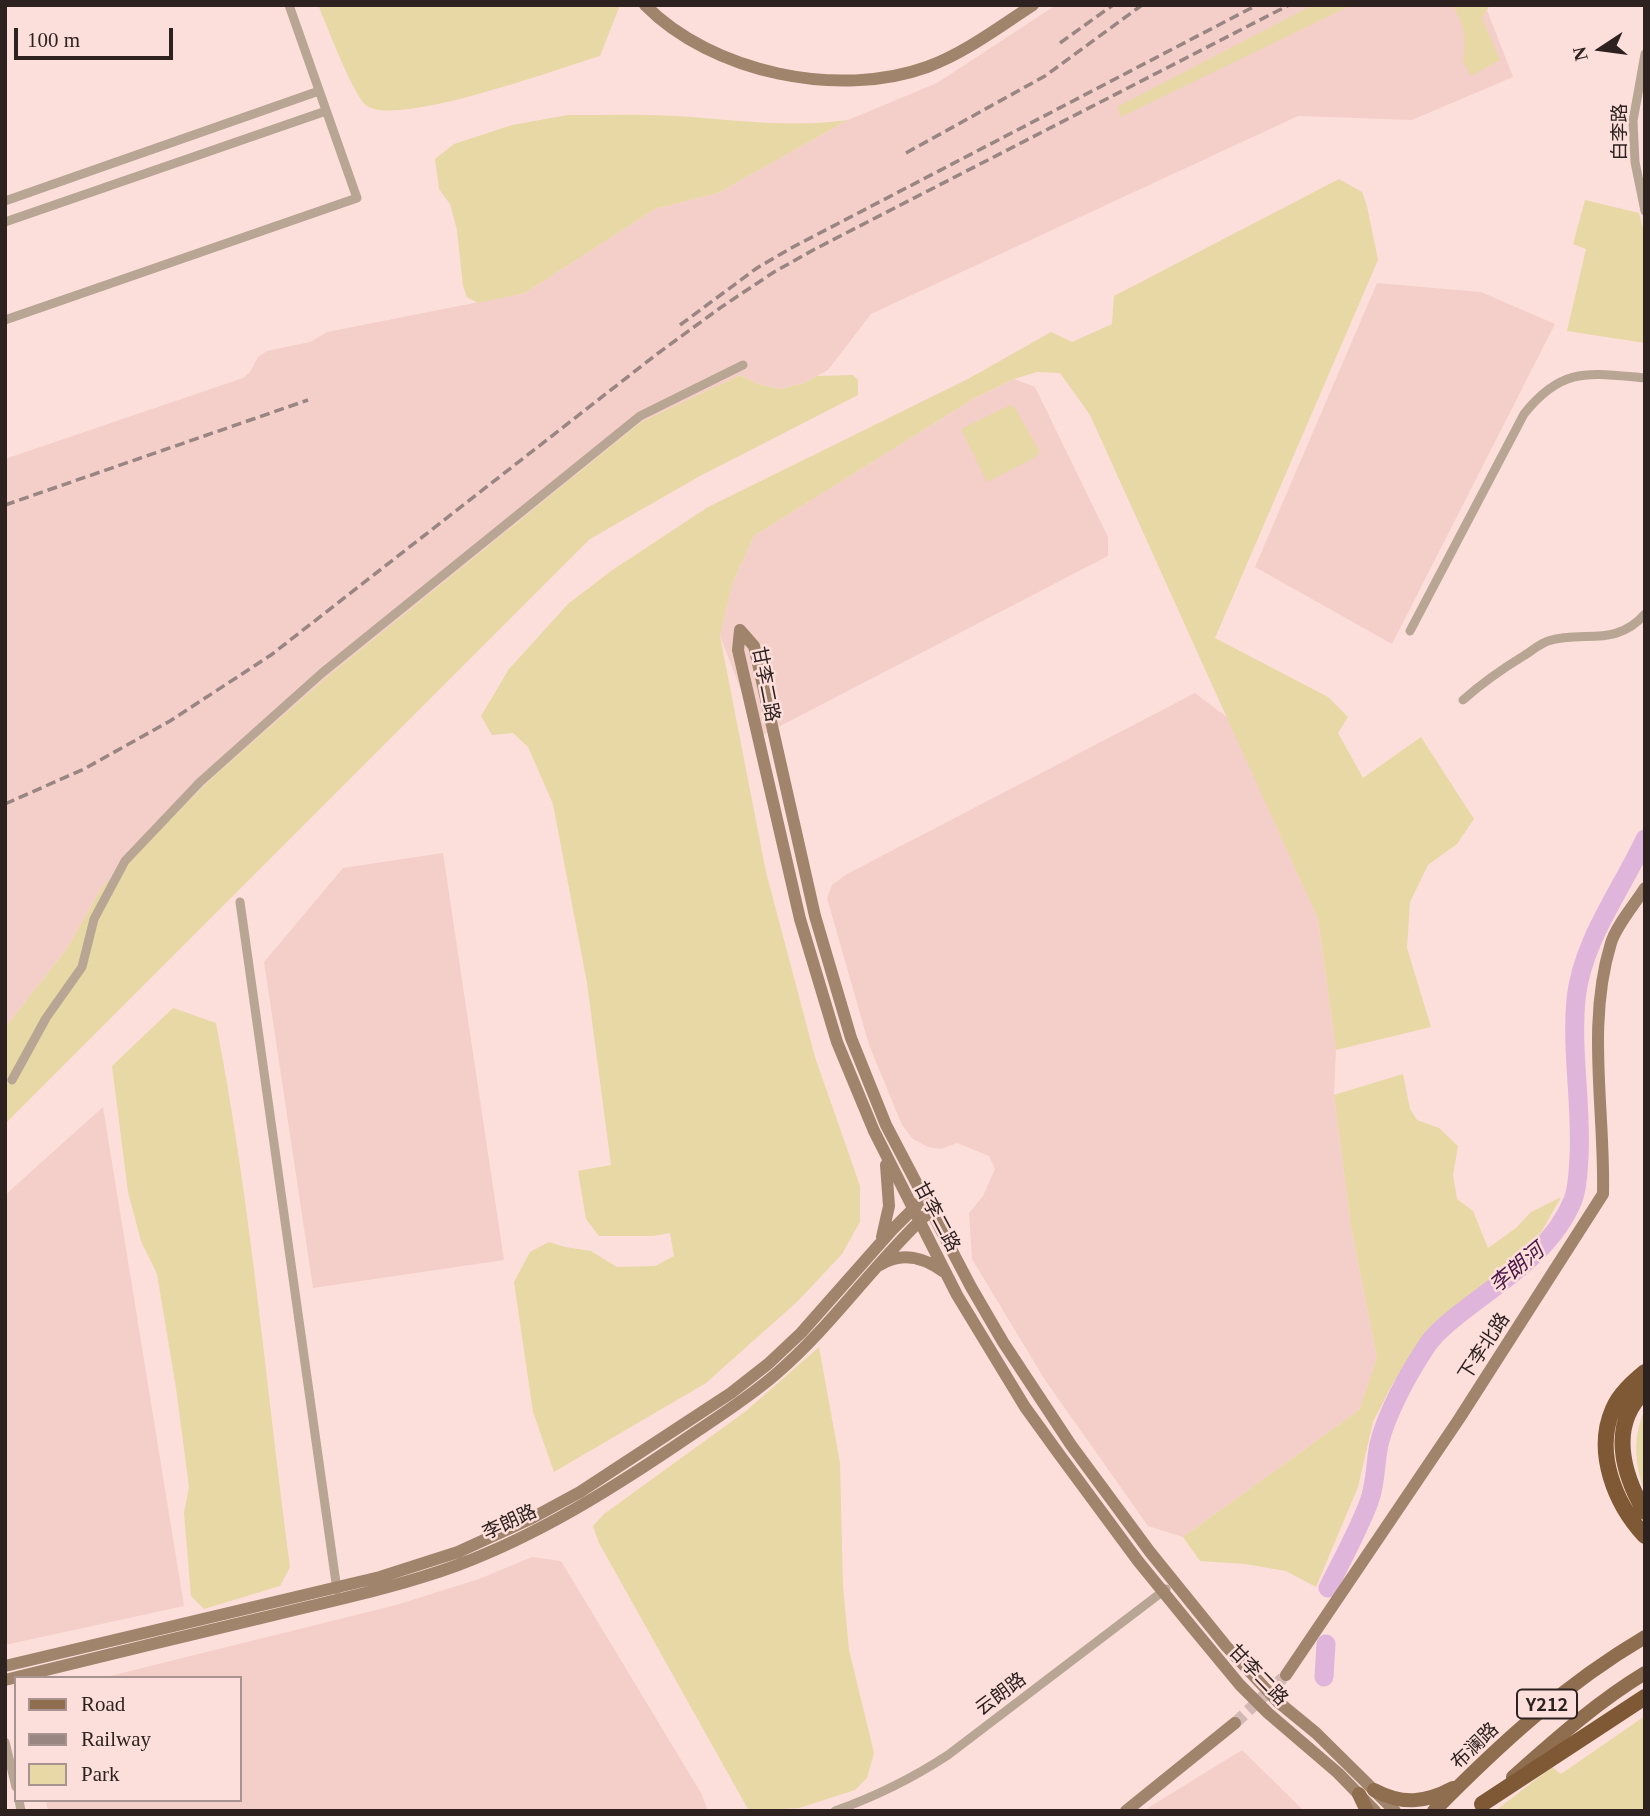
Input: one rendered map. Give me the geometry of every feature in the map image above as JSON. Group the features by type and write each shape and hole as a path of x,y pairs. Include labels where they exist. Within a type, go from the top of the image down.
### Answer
{"highway":[{"path":"1645,1372 1628,1386 1613,1408 1607,1432 1606,1456 1609,1473 1627,1514 1645,1536"},
{"path":"1645,1391 1628,1414 1622,1441 1623,1466 1633,1493 1645,1512"},
{"path":"1479,1808 1645,1697"}],"main road":[{"name":"布澜路","path":"1434,1811 1494,1750 1554,1698 1611,1657 1645,1637"},
{"name":"Y212","path":"1479,1808 1557,1738 1626,1684 1645,1673"},
{"path":"1374,1790 1390,1798 1414,1801 1444,1793 1461,1784"},
{"path":"1359,1794 1367,1811"}],"street":[{"path":"5,320 357,198 289,5"},
{"path":"645,5 664,24 694,44 726,57 764,70 845,82 880,79 929,66 959,52 1033,5"},
{"name":"白李路","path":"1645,54 1633,121 1635,163 1645,211"},
{"path":"5,201 319,91"},
{"path":"5,222 326,111"},
{"path":"12,1080 46,1018 82,967 94,919 125,861 200,782 322,673 640,416 743,365"},
{"path":"1410,631 1524,414 1539,395 1558,381 1577,375 1645,378"},
{"path":"1463,700 1499,670 1543,643 1614,635 1627,630 1645,614"},
{"name":"甘李二路","path":"1375,1811 1240,1685 1162,1591 1094,1503 1025,1406 946,1274 882,1147 837,1042 800,919 738,650 740,630 754,646 816,916 851,1038 886,1125 971,1287 1032,1387 1113,1503 1174,1582 1251,1676 1326,1742 1395,1811"},
{"name":"下李北路","path":"1286,1675 1459,1419 1604,1194 1597,1018 1611,941 1645,888"},
{"path":"240,902 337,1593"},
{"path":"877,1246 889,1206 888,1176 882,1147"},
{"name":"李朗路","path":"20,1676 337,1593 458,1552 502,1533 580,1492 731,1393 768,1364 801,1333 877,1246 923,1199"},
{"name":"李朗路","path":"5,1666 337,1593 383,1588 458,1565 537,1531 587,1502 727,1411 775,1375 810,1343 874,1269 930,1211"},
{"path":"874,1269 885,1262 909,1258 933,1264 946,1274"},
{"name":"云朗路","path":"835,1811 926,1770 1174,1582"},
{"path":"1126,1811 1235,1723"},
{"path":"5,1742 14,1779"}],"shaded area":[{"path":"1056,5 1485,5 1513,77 1412,120 1298,116 871,314 828,370 804,383 780,389 758,384 740,375 641,422 327,677 214,776 102,887 67,948 5,1028 5,459 243,378 250,372 258,357 267,351 310,342 327,332 525,293 655,209 718,193 848,120 937,83"},
{"path":"1377,283 1481,292 1555,324 1392,644 1255,567"},
{"path":"1014,379 1035,387 1108,537 1108,556 759,737 720,636 732,585 754,536 973,399"},
{"path":"1195,693 1228,718 1318,919 1336,1050 1334,1095 1351,1227 1377,1358 1359,1410 1183,1537 1148,1526 1045,1380 972,1259 969,1213 983,1196 995,1169 989,1156 957,1143 941,1149 928,1147 913,1139 902,1125 869,1045 827,898 832,885 847,874"},
{"path":"443,853 504,1260 313,1288 264,962 343,868"},
{"path":"103,1107 184,1606 5,1645 5,1195"},
{"path":"532,1557 561,1561 701,1793 708,1811 48,1811 46,1802 242,1802 242,1676 110,1676 396,1605 479,1579"},
{"path":"1242,1750 1304,1811 1145,1811 1151,1806"}],"green space":[{"path":"318,5 620,5 600,56 444,103 385,110 367,106 361,100"},
{"path":"1313,5 1352,5 1121,117 1117,107"},
{"path":"1452,5 1490,5 1482,18 1500,60 1471,76 1463,61 1465,46 1462,25"},
{"path":"568,115 663,115 784,123 848,120 718,193 655,209 525,293 478,303 467,297 463,286 457,230 450,204 439,189 435,159 454,144 512,125"},
{"path":"1339,179 1362,192 1378,260 1215,638 1328,697 1348,717 1338,733 1363,778 1421,737 1474,819 1457,844 1428,865 1410,902 1407,948 1431,1027 1336,1050 1318,919 1090,415 1060,373 1037,372 1014,379 973,399 754,536 732,585 720,636 766,872 815,1057 860,1186 860,1222 842,1254 798,1301 706,1383 554,1472 533,1412 514,1282 530,1252 549,1242 591,1251 617,1267 655,1266 674,1256 670,1233 653,1236 599,1236 586,1219 578,1171 611,1165 587,983 553,804 528,747 513,733 492,735 481,716 509,669 568,604 611,571 708,507 968,379 1051,332 1072,342 1112,324 1114,296"},
{"path":"1585,200 1639,213 1645,235 1645,343 1567,331 1586,249 1573,244"},
{"path":"740,375 758,384 780,389 804,383 817,376 853,375 858,380 858,395 700,476 590,539 5,1124 5,1028 67,948 102,887 214,776 327,677 641,422"},
{"path":"1010,405 1015,408 1040,452 1034,458 987,482 961,429"},
{"path":"173,1008 216,1023 239,1158 290,1567 280,1586 204,1609 191,1596 184,1513 189,1487 176,1388 157,1274 141,1241 128,1192 112,1066"},
{"path":"1403,1074 1410,1109 1417,1120 1439,1128 1458,1146 1453,1175 1457,1199 1473,1211 1488,1248 1516,1228 1531,1212 1561,1197 1542,1231 1516,1259 1427,1331 1393,1383 1373,1422 1358,1487 1316,1587 1286,1571 1245,1564 1200,1561 1183,1537 1359,1410 1377,1358 1351,1227 1334,1095"},
{"path":"819,1347 840,1463 843,1586 849,1650 874,1753 867,1778 855,1790 799,1808 749,1811 599,1543 593,1526 604,1514 746,1411"},
{"path":"1645,1409 1645,1492 1636,1450 1638,1429"},
{"path":"1645,1716 1645,1811 1495,1811 1552,1767 1561,1774"}],"waterway":[{"name":"李朗河","path":"1328,1588 1369,1502 1379,1444 1387,1419 1421,1355 1446,1325 1541,1248 1554,1233 1573,1200 1579,1158 1575,1019 1580,978 1594,937 1645,839"},
{"name":"李朗河","path":"1324,1677 1326,1644"}],"tunnel":[{"path":"1235,1723 1286,1675"}],"railway":[{"path":"1060,43 1113,5"},
{"path":"906,153 1045,76 1142,5"},
{"path":"680,325 757,268 793,247 1257,5"},
{"path":"5,804 84,769 170,721 271,655 657,354 774,272 1289,5"},
{"path":"5,505 308,400"}]}
